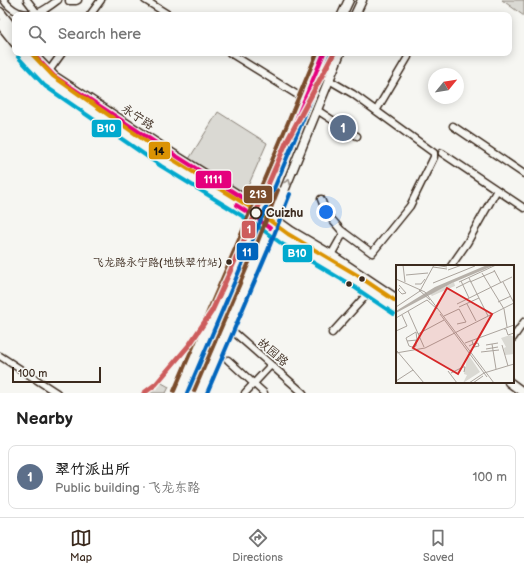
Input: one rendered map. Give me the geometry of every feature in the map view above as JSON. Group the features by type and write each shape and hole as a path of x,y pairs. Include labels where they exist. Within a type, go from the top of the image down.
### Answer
{"main road":[{"path":"343,12 349,0"},
{"path":"356,12 362,0"},
{"path":"0,12 12,27"},
{"path":"0,24 12,39"},
{"name":"永宁路","path":"25,56 49,81 164,161 255,217 285,239 354,280 396,308"},
{"name":"永宁路","path":"35,56 54,76 396,298"},
{"path":"180,393 323,56"},
{"path":"200,393 262,248 339,56"},
{"path":"510,383 524,393"}],"street":[{"path":"27,0 36,12"},
{"path":"34,0 37,12"},
{"path":"39,12 58,0"},
{"path":"69,0 78,0"},
{"path":"92,12 101,0"},
{"path":"145,0 164,12"},
{"path":"343,0 343,12"},
{"path":"4,2 13,10 18,12"},
{"path":"49,71 60,56"},
{"path":"235,56 304,99"},
{"path":"376,111 408,57"},
{"path":"321,199 327,214 344,232 372,253 410,206 434,157 434,153 353,94 329,80"},
{"path":"317,110 357,136"},
{"path":"453,126 524,174"},
{"path":"442,153 524,208"},
{"path":"452,265 467,243 497,190"},
{"path":"331,255 344,232"},
{"path":"332,333 370,291"},
{"path":"514,337 524,322"},
{"name":"故园路","path":"228,327 303,393"},
{"path":"0,356 57,393"},
{"path":"228,360 264,393"},
{"path":"245,393 271,365"}],"shaded area":[{"path":"502,0 524,0 524,16"},
{"path":"218,112 267,143 245,193 240,194 189,159"},
{"path":"160,382 169,387 166,393 148,393"}],"transit line":[{"name":"14","path":"34,56 53,76 167,156 258,212 288,234 357,275 396,301"},
{"name":"1111","path":"35,56 54,76 259,208 323,56"},
{"name":"213","path":"174,391 316,56"},
{"name":"11","path":"187,393 330,56"},
{"name":"1","path":"144,393 156,384 190,344 212,311 286,143 332,56"},
{"name":"B10","path":"18,57 45,86 161,166 252,222 282,244 351,285 394,314"},
{"name":"213","path":"194,391 256,246 278,190"},
{"name":"11","path":"207,393 268,250 290,194"},
{"name":"1111","path":"236,205 270,228"}],"place":[{"name":"翠竹派出所","path":"343,128"},
{"name":"Cuizhu","path":"256,213"},
{"name":"飞龙路永宁路(地铁翠竹站)","path":"229,262"}]}
